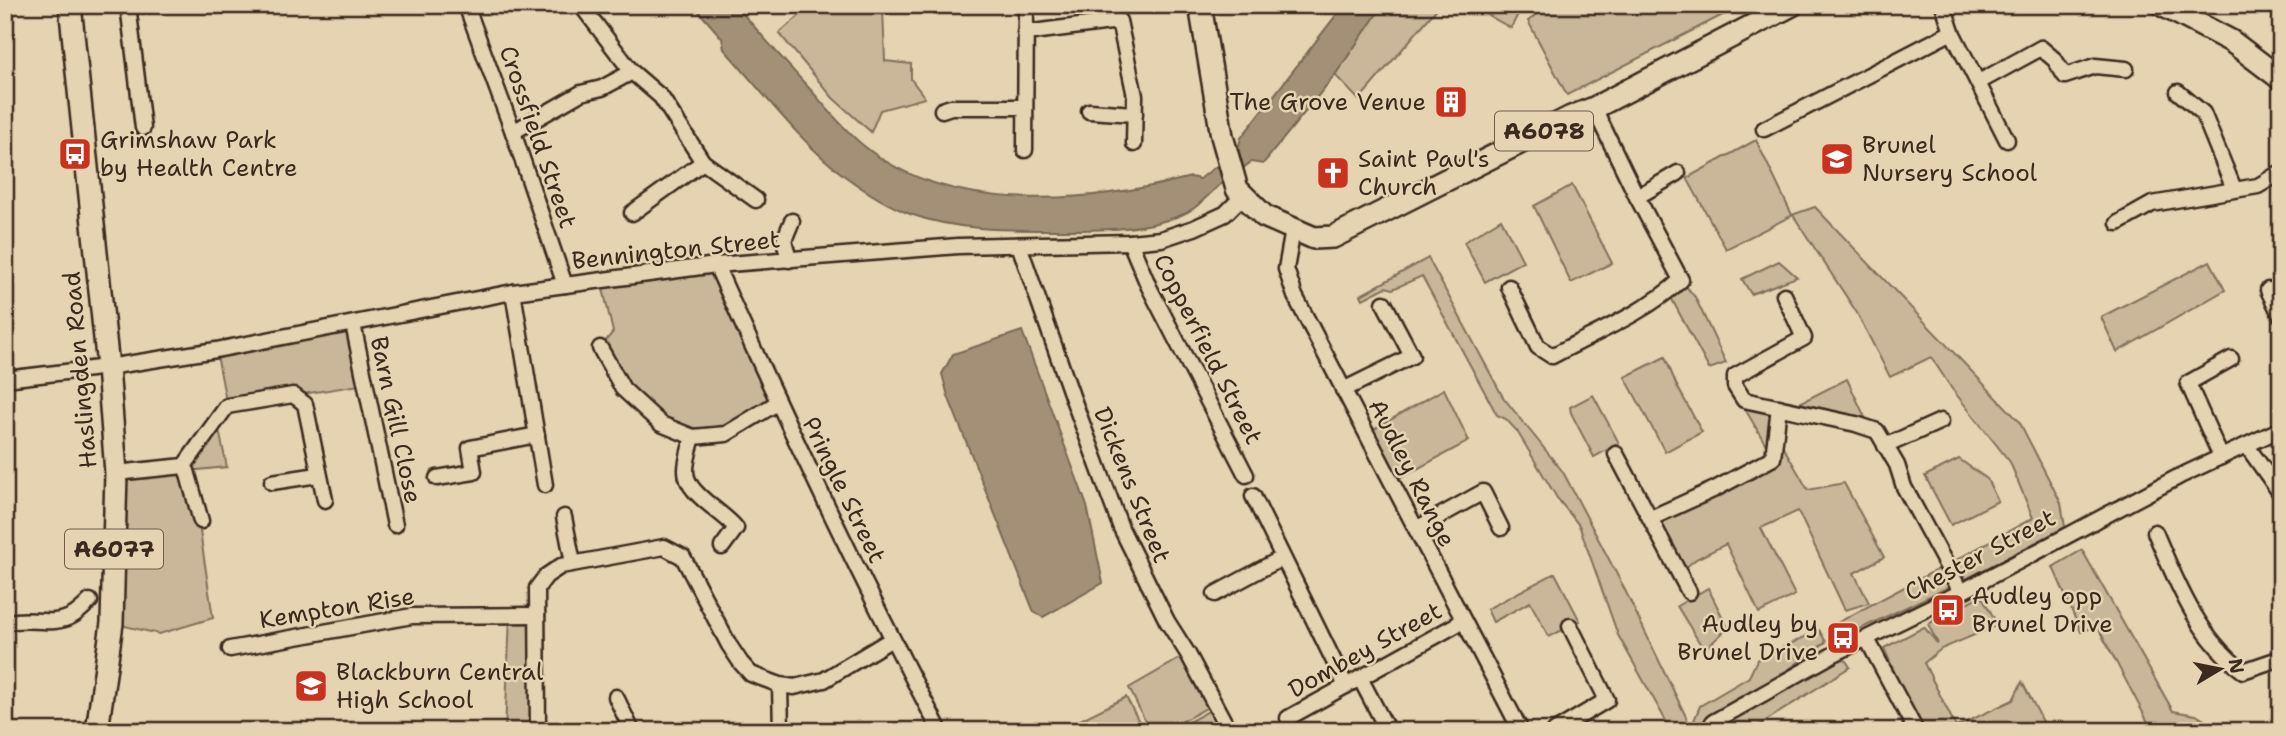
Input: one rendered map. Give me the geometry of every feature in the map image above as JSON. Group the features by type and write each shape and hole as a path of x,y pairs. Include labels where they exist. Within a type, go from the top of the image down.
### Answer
{"highway":[{"name":"Haslingden Road","path":"70,5 108,368 116,472 112,623 97,731"},
{"path":"1200,5 1222,136 1240,193"},
{"name":"A6078","path":"1240,193 1264,216 1293,230 1314,238 1332,237 1594,108 1793,5"},
{"path":"2162,5 2231,41 2281,79"}],"street":[{"path":"128,5 143,128"},
{"name":"Crossfield Street","path":"466,5 513,131 565,285"},
{"path":"582,5 632,72 661,97 704,162 756,200"},
{"path":"1025,150 1026,5"},
{"path":"1943,5 1952,32 2007,140"},
{"path":"1026,33 1119,21 1133,82 1134,144"},
{"path":"1763,129 1952,32"},
{"path":"1979,82 2041,48 2056,60 2064,76 2095,66 2126,69"},
{"path":"513,131 581,93 601,88 632,72"},
{"path":"2178,92 2203,113 2234,189"},
{"path":"942,110 951,107 1024,107"},
{"path":"1509,287 1538,347 1552,356 1668,292 1681,280 1594,108"},
{"path":"1089,111 1135,114"},
{"path":"632,212 704,162"},
{"path":"2118,223 2152,204 2258,186 2281,172"},
{"path":"1637,197 1678,173"},
{"name":"Bennington Street","path":"5,379 108,368 216,350 513,292 716,265 958,246 1161,239 1225,214 1240,193"},
{"path":"789,260 783,240 792,221"},
{"name":"Audley Range","path":"1293,230 1286,255 1289,282 1521,731"},
{"name":"Copperfield Street","path":"1130,242 1149,287 1246,475"},
{"name":"Dickens Street","path":"1019,245 1121,528 1167,621 1229,731"},
{"name":"Pringle Street","path":"716,265 777,403 940,731"},
{"path":"2268,290 2281,316"},
{"path":"513,292 545,485"},
{"path":"1784,295 1804,338 1735,376 1735,386 1744,400 1877,431 1961,592"},
{"path":"1343,390 1412,356 1384,303"},
{"name":"Barn Gill Close","path":"353,324 395,525"},
{"path":"600,348 623,389 661,424 692,437 726,434 777,403"},
{"path":"2221,457 2188,383 2231,359"},
{"path":"116,472 184,466 228,405 293,395 305,404 325,500"},
{"path":"1651,518 1715,489 1773,458 1779,407"},
{"path":"1885,446 1941,421"},
{"name":"Chester Street","path":"1708,731 1713,722 1835,654 2281,429"},
{"path":"437,478 474,472 470,448 537,435"},
{"path":"692,437 685,473 695,493 727,517 736,528 722,547"},
{"path":"2247,446 2281,494"},
{"path":"1616,454 1689,592"},
{"path":"184,466 201,521"},
{"path":"272,482 318,475"},
{"path":"1416,529 1483,492 1501,528"},
{"path":"1253,496 1346,686"},
{"path":"564,517 573,563"},
{"path":"2155,532 2185,601 2222,655 2243,671 2281,658"},
{"path":"538,731 537,588 546,576 561,566 664,547 683,557 741,663 751,674 780,685 794,687 824,680 892,639"},
{"path":"1216,594 1282,558"},
{"path":"5,623 16,620 54,621 72,616 90,601"},
{"name":"Kempton Rise","path":"230,649 412,616 537,615"},
{"name":"Dombey Street","path":"1288,718 1463,621"},
{"path":"1555,731 1608,700 1570,626"},
{"path":"1867,639 1916,731"},
{"path":"1360,678 1388,731"},
{"path":"780,685 781,731"},
{"path":"616,697 632,731"}],"shaded area":[{"path":"693,5 735,5 849,133 899,168 937,184 1022,198 1109,193 1191,177 1200,179 1238,149 1241,138 1344,5 1383,5 1335,75 1263,164 1251,162 1194,208 1165,221 1135,227 1073,230 1002,229 946,224 910,214 876,197 814,150 724,49 722,38"},
{"path":"812,5 883,8 885,61 911,64 911,79 925,98 880,110 871,132 833,98 779,33"},
{"path":"1383,5 1440,5 1359,100 1335,75"},
{"path":"1470,5 1526,5 1511,28"},
{"path":"1550,5 1742,5 1567,95 1528,21"},
{"path":"1756,140 1792,215 1815,207 2019,421 2061,503 2065,527 1966,579 1954,561 2033,518 2010,462 1952,389 1931,357 1890,377 1857,313 1793,215 1726,249 1687,178"},
{"path":"1572,185 1612,263 1571,283 1534,206"},
{"path":"1501,219 1523,261 1485,282 1464,242"},
{"path":"1428,258 1503,397 1563,472 1623,586 1689,723 1671,730 1618,635 1579,525 1557,498 1517,431 1506,419 1497,415 1422,276 1393,289 1386,287 1363,299 1361,295"},
{"path":"1779,261 1797,277 1751,294 1742,279"},
{"path":"2210,261 2225,290 2117,352 2101,317"},
{"path":"716,265 777,403 726,434 693,437 661,424 623,389 600,348 613,332 601,280"},
{"path":"1681,280 1695,297 1726,363 1709,369 1668,292"},
{"path":"353,324 366,384 227,406 216,350"},
{"path":"1022,331 1087,506 1103,583 1043,617 1034,612 948,396 942,374 953,354"},
{"path":"1665,357 1702,432 1665,452 1625,377"},
{"path":"1847,379 1870,428 1788,409"},
{"path":"1444,389 1469,441 1391,483 1366,434"},
{"path":"1593,395 1619,443 1594,457 1570,407"},
{"path":"1744,400 1779,407 1777,436 1808,490 1844,483 1884,557 1854,573 1869,603 1845,610 1798,511 1761,528 1795,595 1759,613 1726,544 1696,559 1679,573 1651,518 1773,457 1745,409"},
{"path":"217,421 227,467 188,471 213,618 159,634 112,623 116,473 187,471"},
{"path":"1959,459 1987,479 1998,501 1951,525 1925,476"},
{"path":"2082,550 2173,711 2196,715 2222,731 2132,731 2148,722 2097,626 2081,632 2053,567"},
{"path":"1942,567 1951,586 1845,636 1835,624"},
{"path":"1555,573 1580,621 1549,637 1530,602 1493,622 1487,609"},
{"path":"1708,588 1728,628 1704,650 1677,606"},
{"path":"1981,595 1998,625 1941,649 1924,663 1956,727 2013,700 2022,682 2048,731 1920,731 1884,648 1924,627 1938,644 1928,624"},
{"path":"537,615 538,731 505,731 510,616"},
{"path":"1819,630 1826,642 1727,715 1844,658 1850,667 1750,731 1677,731 1693,723 1700,706 1749,677 1757,660"},
{"path":"1188,654 1215,703 1165,731 1150,731 1129,688"},
{"path":"1126,697 1144,731 1068,731 1066,727"},
{"path":"1214,708 1227,731 1172,731"}],"place":[{"name":"The Grove Venue","path":"1451,102"},
{"name":"Grimshaw Park by Health Centre","path":"75,154"},
{"name":"Brunel Nursery School","path":"1837,159"},
{"name":"Saint Paul's Church","path":"1333,173"},
{"name":"Audley opp Brunel Drive","path":"1948,610"},
{"name":"Audley by Brunel Drive","path":"1843,638"},
{"name":"Blackburn Central High School","path":"311,686"}]}
